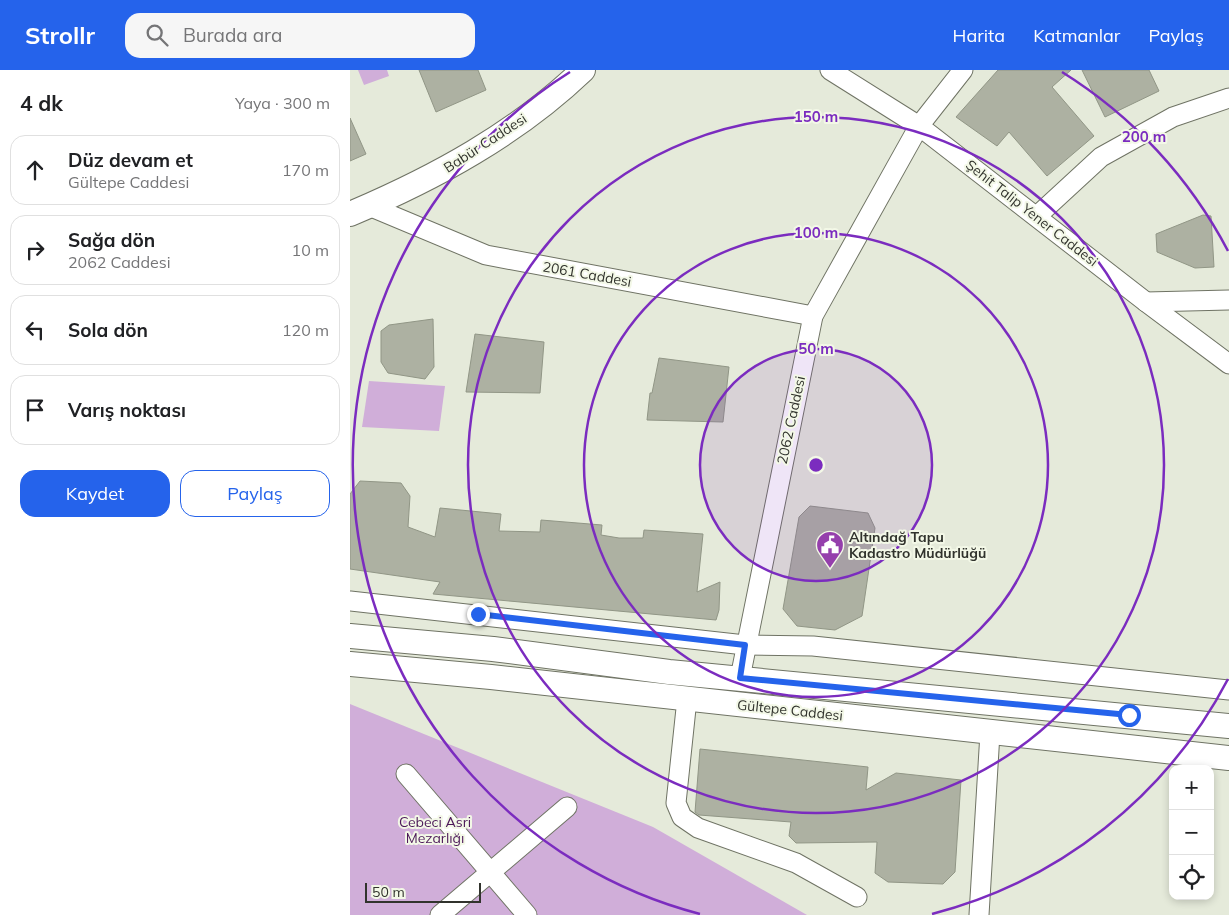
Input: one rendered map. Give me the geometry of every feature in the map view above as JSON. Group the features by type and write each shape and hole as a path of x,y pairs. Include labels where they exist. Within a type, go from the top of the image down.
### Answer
{"main road":[{"name":"Babür Caddesi","path":"360,210 472,154 506,132 566,87 583,70"},
{"name":"Gültepe Caddesi","path":"350,636 493,649 670,672 1229,726"},
{"name":"Gültepe Caddesi","path":"350,664 1229,758"}],"street":[{"name":"Şehit Talip Yener Caddesi","path":"830,70 919,126 1229,364"},
{"name":"2062 Caddesi","path":"740,678 745,645 813,316 919,126 963,70"},
{"path":"1037,216 1101,157 1173,117 1229,98"},
{"name":"2061 Caddesi","path":"360,210 486,256 813,316"},
{"path":"1146,302 1229,300"},
{"path":"350,601 745,645 812,646 1229,690"},
{"path":"687,699 676,803 682,818 698,828 796,863 857,897"},
{"path":"979,915 990,732"},
{"path":"406,774 527,915"},
{"path":"440,915 567,807"}],"green space":[{"path":"358,70 387,70 389,76 364,85"},
{"path":"369,381 445,386 439,431 362,427"},
{"name":"Cebeci Asri Mezarlığı","path":"350,704 653,827 807,915 350,915"}],"building":[{"path":"419,70 478,70 486,90 436,112"},
{"path":"998,70 1071,70 1052,87 1094,136 1047,176 1009,132 997,146 956,117"},
{"path":"1082,70 1149,70 1159,91 1105,117"},
{"path":"350,118 366,154 350,161"},
{"path":"1203,215 1211,216 1214,267 1195,268 1157,252 1156,234"},
{"path":"433,319 434,367 425,379 388,373 381,362 381,331 389,325"},
{"path":"475,334 544,342 540,393 466,392"},
{"path":"659,358 729,367 723,422 647,420 650,393 652,393"},
{"path":"360,481 401,483 410,496 408,527 435,537 440,508 501,514 499,531 540,532 541,520 602,525 601,535 619,538 643,538 644,530 703,534 697,592 720,582 719,610 716,620 433,594 440,582 350,569 350,494"},
{"name":"Altındağ Tapu Kadastro Müdürlüğü","path":"810,506 868,513 875,528 862,616 835,630 797,626 783,609 799,517"},
{"path":"700,749 868,767 866,790 896,773 961,780 955,872 943,884 888,882 875,873 877,842 796,843 789,836 791,822 699,815 695,812"}],"place":[{"name":"Altındağ Tapu Kadastro Müdürlüğü","path":"830,569"}],"route":[{"path":"478,614 745,645 740,678 1129,715"}]}
